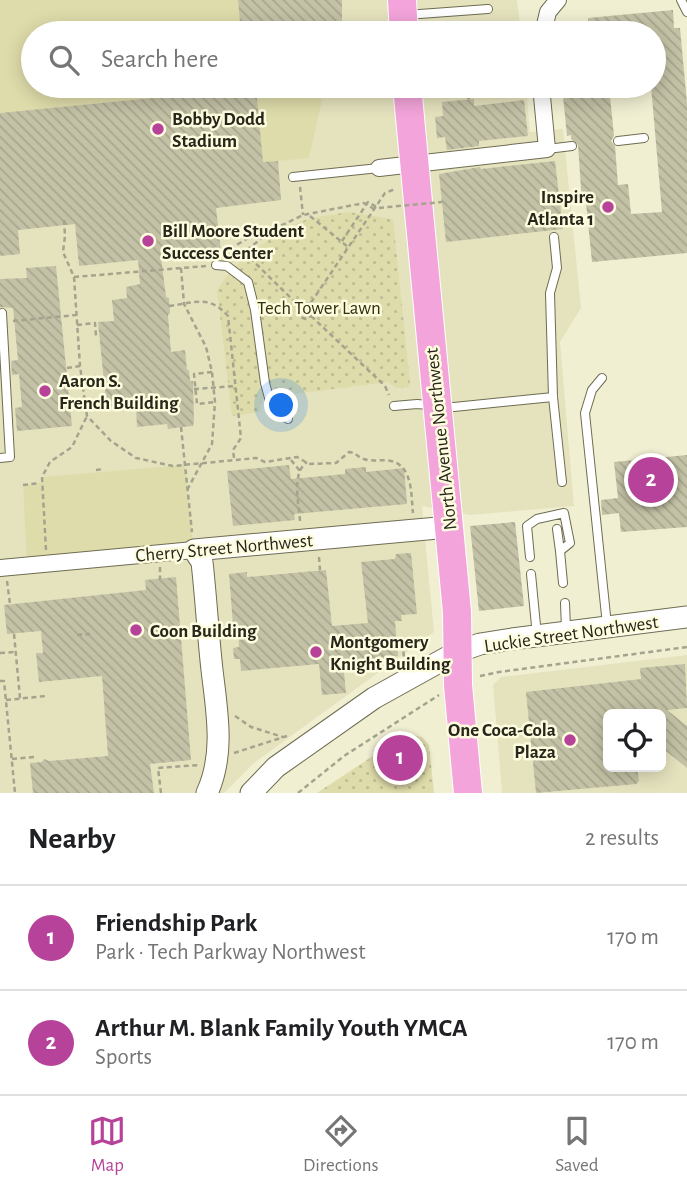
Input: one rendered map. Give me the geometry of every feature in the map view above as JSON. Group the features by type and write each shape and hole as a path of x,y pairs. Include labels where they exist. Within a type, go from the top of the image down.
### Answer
{"highway":[{"name":"North Avenue Northwest","path":"408,98 457,611 458,685 468,793"}],"street":[{"path":"546,21 548,12 558,0"},
{"path":"379,168 547,149 542,98"},
{"name":"Cherry Street Northwest","path":"0,568 449,527"},
{"path":"194,550 202,562 216,698 218,755 214,779 208,793"},
{"name":"Luckie Street Northwest","path":"251,793 276,767 374,698 457,652 480,644 687,617"}],"lane":[{"path":"681,0 687,12"},
{"path":"403,16 488,9"},
{"path":"618,141 644,138"},
{"path":"547,149 572,146"},
{"path":"293,177 379,168"},
{"path":"554,237 557,268 550,293 552,397 562,482"},
{"path":"216,265 227,266 248,282 256,310 265,383 272,409 288,419"},
{"path":"0,314 2,313 10,457 0,458"},
{"path":"602,378 592,390 585,413 607,627"},
{"path":"394,406 454,407 552,397"},
{"path":"530,557 527,526 537,519 564,513 570,544 560,551"},
{"path":"557,529 563,583"},
{"path":"531,574 537,636"},
{"path":"565,603 566,632"}],"path":[{"path":"300,188 303,215"},
{"path":"310,304 385,193 395,189"},
{"path":"342,241 368,202 378,208 442,202"},
{"path":"238,253 244,252 274,229 303,215 364,203 374,209"},
{"path":"309,215 348,247"},
{"path":"47,564 42,477 50,462 72,447 87,416 80,366 74,277 63,252 64,220"},
{"path":"226,251 264,229 274,229"},
{"path":"244,252 299,306"},
{"path":"74,277 216,265"},
{"path":"181,268 184,304 206,346 215,402 212,444 187,490"},
{"path":"169,306 198,300 218,305 228,316 241,438 233,450 234,459"},
{"path":"310,304 313,310 311,316 306,319 300,317 297,312 299,306 310,304"},
{"path":"27,319 76,315"},
{"path":"311,316 385,386 394,406"},
{"path":"77,325 95,323 96,336"},
{"path":"67,368 80,366"},
{"path":"212,372 194,374 195,389 197,404 215,402"},
{"path":"195,389 236,386"},
{"path":"87,416 111,441 136,458 173,466 256,458 265,462 297,457 307,462 336,463 349,452 357,453 364,460 392,461 407,471 412,506"},
{"path":"181,428 194,550"},
{"path":"290,458 300,471"},
{"path":"301,528 298,492 300,471 307,462"},
{"path":"96,470 104,469"},
{"path":"23,485 42,483"},
{"path":"298,492 306,490"},
{"path":"319,553 320,570"},
{"path":"160,571 160,579"},
{"path":"9,598 10,604"},
{"path":"14,634 20,698"},
{"path":"78,635 90,634"},
{"path":"403,643 404,660"},
{"path":"298,793 335,764 429,700 485,674 687,647"},
{"path":"0,653 16,652"},
{"path":"0,681 4,681 15,793"},
{"path":"6,699 46,696"},
{"path":"216,698 251,727 283,737"},
{"path":"218,755 292,736"},
{"path":"12,759 35,757"},
{"path":"161,793 158,768 192,765"}],"shaded area":[{"path":"0,0 517,0 520,21 21,21 21,98 527,98 530,132 563,129 581,308 560,342 574,506 470,515 422,506 434,632 254,763 224,793 0,793"},
{"path":"687,655 687,793 502,793 493,685 501,677"}],"green space":[{"name":"Bobby Dodd Stadium","path":"0,0 276,0 278,21 21,21 21,98 318,98 322,100 309,158 278,161 281,200 0,232"},
{"name":"Tech Tower Lawn","path":"348,212 393,219 409,387 396,388 388,382 263,398 259,412 232,416 217,290 243,260 277,234 305,220"},
{"path":"185,465 194,550 27,566 23,485 41,483 42,477"},
{"path":"412,735 422,737 429,745 434,793 317,793 391,744"}],"building":[{"path":"238,0 342,0 342,21 240,21"},
{"path":"673,10 674,28 680,28 687,103 687,253 592,262 586,203 582,203 578,145 571,139 571,135 567,136 563,98 610,98 614,136 611,141 615,146 618,185 628,184 631,214 662,212 652,98 666,98 666,21 588,21 588,18"},
{"name":"Bobby Dodd Stadium","path":"154,98 257,98 263,162 278,161 281,200 216,208 221,251 161,257 166,297 169,298 171,352 185,350 187,370 190,381 193,381 193,426 168,429 167,424 137,427 136,409 117,411 106,402 98,322 114,321 112,300 127,298 126,287 140,284 138,260 79,266 75,224 18,230 20,254 0,256 0,113"},
{"path":"474,99 474,106 524,100 528,136 479,141 479,146 447,150 445,137 437,138 435,117 443,116 442,102"},
{"path":"555,161 563,229 446,242 439,174 480,167"},
{"name":"Aaron S. French Building","path":"56,266 72,426 17,431 15,408 22,407 19,374 12,375 11,361 18,360 13,308 0,307 0,279 27,278 26,268"},
{"path":"687,455 687,527 621,532 619,513 602,515 601,500 618,498 614,462"},
{"path":"289,465 291,479 345,474 345,469 366,467 366,472 404,468 407,504 294,514 295,520 233,526 227,471"},
{"path":"515,522 524,606 479,611 470,526"},
{"path":"411,553 417,614 401,615 402,621 395,621 398,656 343,662 346,693 322,695 319,664 241,671 240,659 234,659 233,648 239,647 238,624 233,625 229,574 247,572 247,577 326,570 332,626 368,623 361,562 395,559 396,554"},
{"path":"176,577 191,760 150,764 154,793 33,793 30,763 42,762 44,759 49,761 108,756 102,676 39,682 36,653 43,653 41,631 7,634 4,605 146,590 145,580"},
{"name":"One Coca-Cola Plaza","path":"685,664 687,708 667,710 687,726 687,768 666,751 666,709 603,709 603,772 638,772 639,781 636,784 536,793 526,692 641,679 640,668"}],"place":[{"name":"Bobby Dodd Stadium","path":"158,129"},
{"name":"Inspire Atlanta 1","path":"608,207"},
{"name":"Bill Moore Student Success Center","path":"148,241"},
{"name":"Aaron S. French Building","path":"45,391"},
{"name":"Arthur M. Blank Family Youth YMCA","path":"651,480"},
{"name":"Coon Building","path":"136,630"},
{"name":"Montgomery Knight Building","path":"316,652"},
{"name":"One Coca-Cola Plaza","path":"570,740"},
{"name":"Friendship Park","path":"400,758"}]}
